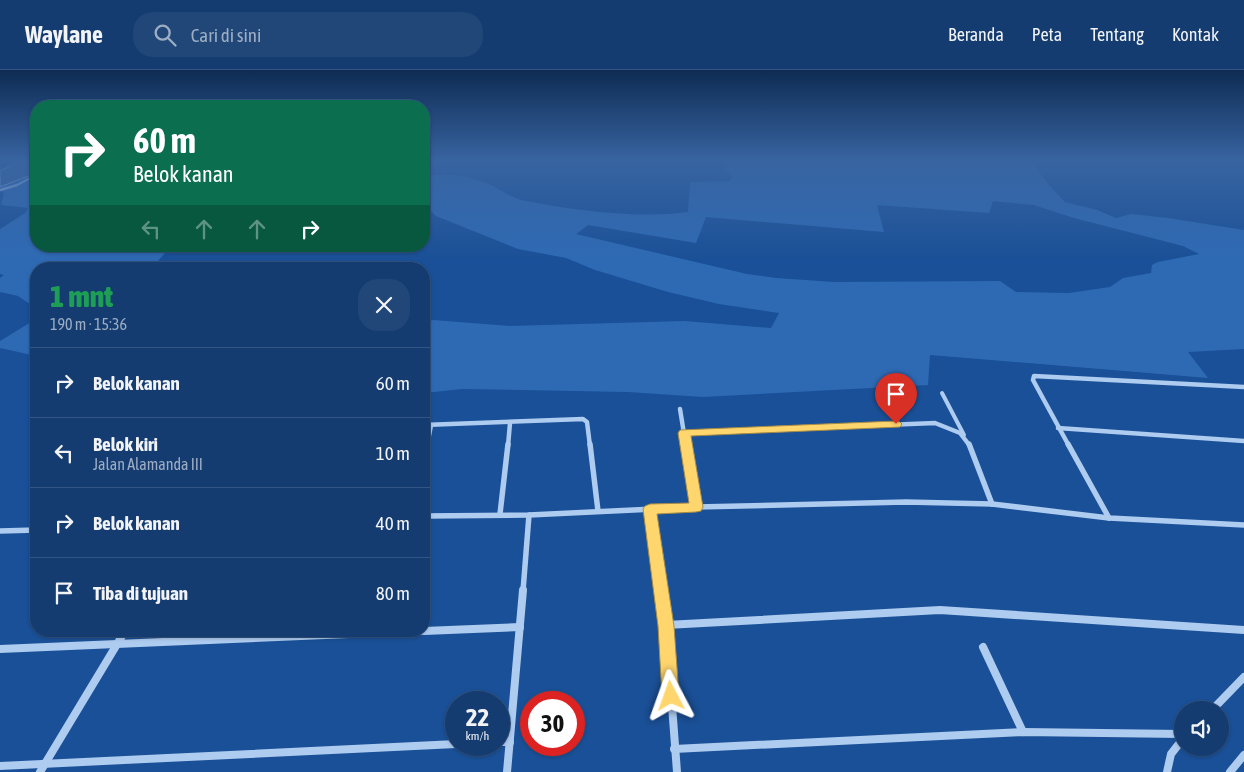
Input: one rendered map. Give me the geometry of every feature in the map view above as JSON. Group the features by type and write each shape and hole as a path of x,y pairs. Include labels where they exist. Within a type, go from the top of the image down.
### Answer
{"street":[{"path":"1109,518 1058,428 1033,380 1034,376 1244,387"},
{"path":"680,409 696,507"},
{"path":"430,430 431,425 583,419 587,422 598,511"},
{"path":"500,514 510,422"},
{"path":"684,433 935,423 964,435 970,445 992,504"},
{"path":"1058,428 1244,441"},
{"path":"430,516 529,515 696,507 906,502 992,504 1109,518 1244,525"},
{"path":"650,509 666,626 677,772"},
{"path":"510,742 529,515"},
{"path":"0,531 30,530"},
{"path":"666,626 940,610 1244,630"},
{"path":"430,631 520,627"},
{"path":"40,772 121,637"},
{"path":"0,649 280,637"},
{"path":"983,647 1023,732"},
{"path":"1221,701 1244,677"},
{"path":"674,749 1023,732 1174,734"},
{"path":"0,766 445,745"},
{"path":"1167,772 1171,754 1174,750"},
{"path":"1230,772 1244,755"},
{"path":"507,772 509,756"}],"lane":[{"path":"942,393 964,435"}],"shaded area":[{"path":"4,195 30,195 30,252 166,252 157,262 30,262 30,304 18,296 0,292 0,278 4,275 0,274 0,229 25,213 28,208 1,205"},
{"path":"430,195 510,195 517,199 540,204 626,214 688,212 689,195 1058,195 1065,202 1097,210 1116,218 1131,214 1244,230 1244,349 1188,352 1208,378 930,355 928,385 703,397 628,392 462,389 430,392 430,321 433,320 510,326 684,321 771,328 779,313 719,304 668,292 595,270 566,258 518,249 436,216 430,210","holes":["993,201 1034,205 1074,218 1183,246 1199,254 1158,262 1152,265 1151,273 1123,278 1110,287 1069,293 1016,292 1000,281 834,282 776,278 747,274 576,234 588,225 696,243 706,217 884,232 877,205 989,213"]},
{"path":"30,323 30,355 0,348 0,341"}],"route":[{"path":"671,696 666,626 650,509 696,507 684,433 896,424"}]}
